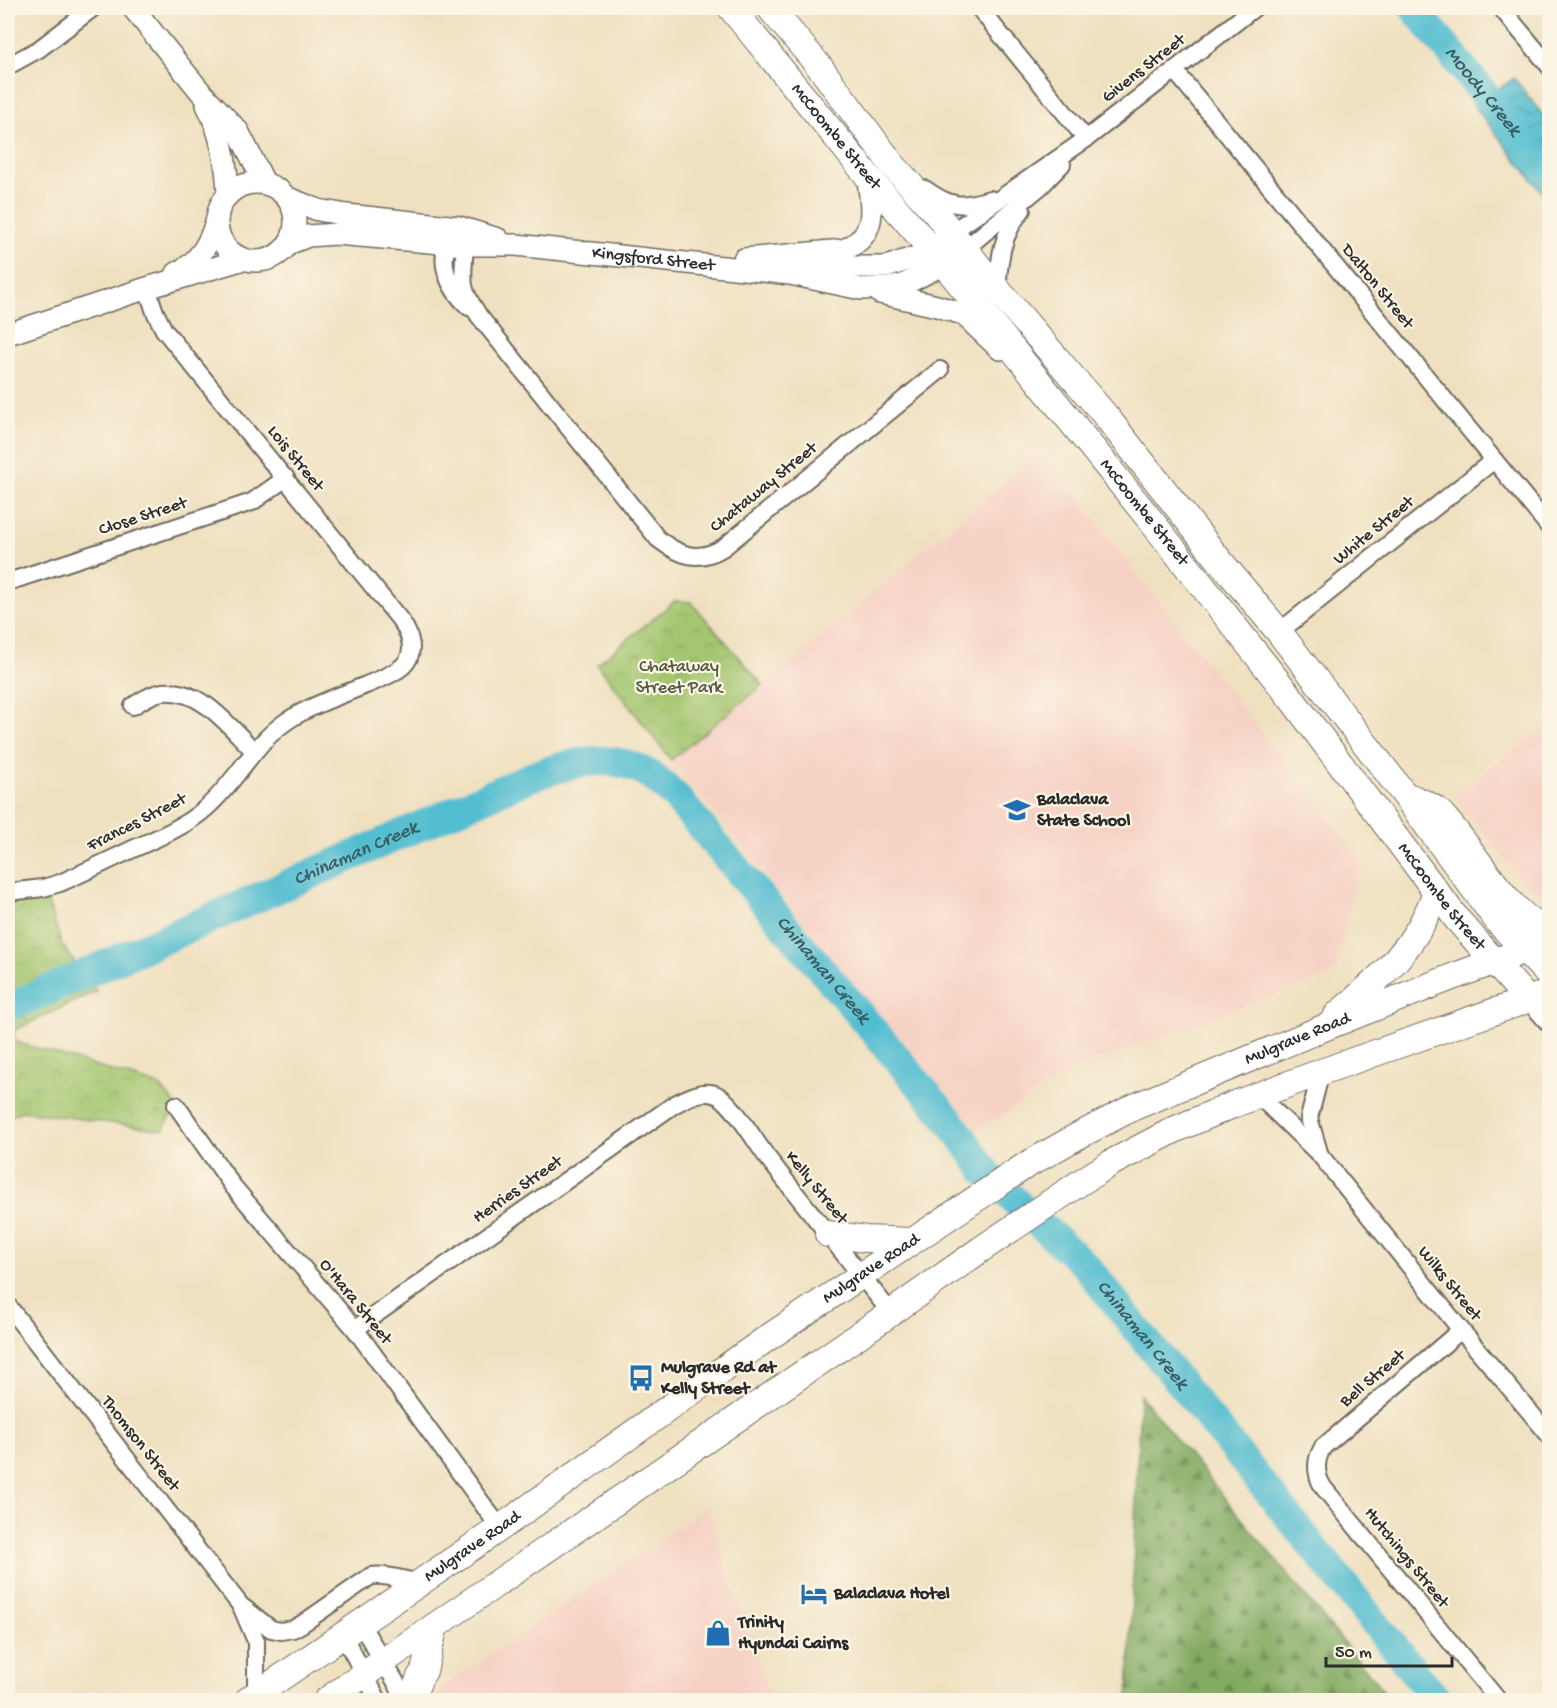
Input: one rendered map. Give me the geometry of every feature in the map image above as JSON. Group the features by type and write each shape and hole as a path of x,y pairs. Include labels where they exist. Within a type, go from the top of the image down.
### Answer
{"main road":[{"name":"McCoombe Street","path":"731,8 1062,411 1294,702 1456,918 1494,961 1538,996"},
{"name":"McCoombe Street","path":"770,8 819,66 891,163 959,240 997,289 1105,416 1279,632 1404,794 1489,911 1550,976"},
{"path":"1404,794 1437,810 1516,908 1534,924 1550,932"},
{"path":"1321,1029 1379,979 1401,956 1427,917 1436,892"},
{"name":"Mulgrave Road","path":"252,1698 500,1528 766,1339 1012,1174 1134,1107 1321,1029 1550,941"},
{"name":"Mulgrave Road","path":"327,1701 1016,1226 1111,1163 1201,1118 1258,1095 1538,996"},
{"path":"828,1234 910,1241"},
{"path":"411,1701 424,1671 435,1626"}],"street":[{"path":"8,66 39,49 93,8"},
{"path":"133,8 200,91 238,131 265,184"},
{"path":"979,8 1086,139"},
{"name":"Givens Street","path":"959,240 1005,194 1086,139 1254,8"},
{"path":"1501,8 1550,67"},
{"name":"Dalton Street","path":"1175,71 1550,528"},
{"path":"200,91 214,119 225,154 228,195"},
{"name":"Givens Street","path":"997,289 1000,258 1013,221 1041,186 1086,139"},
{"name":"Givens Street","path":"891,163 940,200 951,203 972,204 1005,194"},
{"path":"695,264 843,250 855,246 870,224 872,211 867,175"},
{"path":"147,288 184,270 197,260 210,242 220,206 238,187 251,183 265,184 278,189 288,198 294,209 296,221 294,233 280,253 269,259 256,261 233,254 224,245 218,233 217,219"},
{"name":"Givens Street","path":"959,240 1041,186"},
{"name":"Kingsford Street","path":"288,198 307,206 457,239"},
{"name":"Kingsford Street","path":"288,244 308,236 328,234 457,239 790,274 861,289 903,285 959,240"},
{"name":"Chataway Street","path":"457,239 466,293 479,316 658,539 678,552 699,557 724,547 940,370"},
{"name":"Kingsford Street","path":"790,274 828,267 886,267 909,260 937,257"},
{"path":"8,334 244,259"},
{"name":"Lois Street","path":"147,288 164,330 401,621 411,641 411,655"},
{"path":"861,289 935,305 963,314 1062,411"},
{"name":"White Street","path":"1279,632 1494,460"},
{"name":"Close Street","path":"8,582 252,502 286,478"},
{"name":"Frances Street","path":"8,892 43,888 60,883 171,832 210,805 254,751 286,722 304,711 390,675 404,665 411,655"},
{"path":"133,706 160,692 178,692 210,708 254,751"},
{"name":"McCoombe Street","path":"1538,996 1550,1025"},
{"name":"Wilks Street","path":"1320,1155 1310,1118 1321,1072"},
{"name":"Kelly Street","path":"708,1092 728,1104 767,1157 891,1313"},
{"name":"Herries Street","path":"355,1329 675,1104 693,1095 708,1092"},
{"name":"Wilks Street","path":"1258,1095 1320,1155 1550,1436"},
{"name":"O'Hara Street","path":"176,1105 232,1185 355,1329 500,1528"},
{"name":"Thomson Street","path":"8,1306 241,1606 256,1641 252,1698"},
{"name":"Bell Street","path":"1317,1464 1319,1454 1326,1444 1461,1330"},
{"name":"Hutchings Street","path":"1317,1464 1318,1477 1323,1487 1498,1701"},
{"name":"Thomson Street","path":"241,1606 271,1629 288,1630 302,1624 371,1576 378,1575 420,1583"},
{"path":"352,1629 375,1668 397,1684 404,1701"},
{"path":"352,1629 375,1668 378,1701"}],"shaded area":[{"name":"Balaclava State School","path":"1041,451 1361,859 1335,973 1073,1069 974,1133 671,760"},
{"path":"1549,724 1550,890 1542,893 1526,885 1454,795"},
{"path":"707,1507 771,1700 434,1700 435,1692"}],"green space":[{"name":"Chataway Street Park","path":"675,601 691,602 763,685 671,760 597,664"},
{"path":"43,888 62,945 96,991 13,1031 16,1042 160,1086 176,1105 163,1130 22,1111 8,1117 8,892"},
{"path":"1140,1395 1391,1700 1128,1700"}],"water":[{"path":"1514,78 1549,123 1549,201 1474,106"}],"waterway":[{"name":"Moody Creek","path":"1414,8 1550,175"},
{"name":"Chinaman Creek","path":"8,1006 531,777 573,764 602,761 617,762 645,772 674,795 949,1120 987,1173 1027,1213 1084,1264 1437,1700"}],"place":[{"name":"Balaclava State School","path":"1017,810"},
{"name":"Mulgrave Rd at Kelly Street","path":"641,1378"},
{"name":"Balaclava Hotel","path":"814,1594"},
{"name":"Trinity Hyundai Cairns","path":"718,1633"}]}
